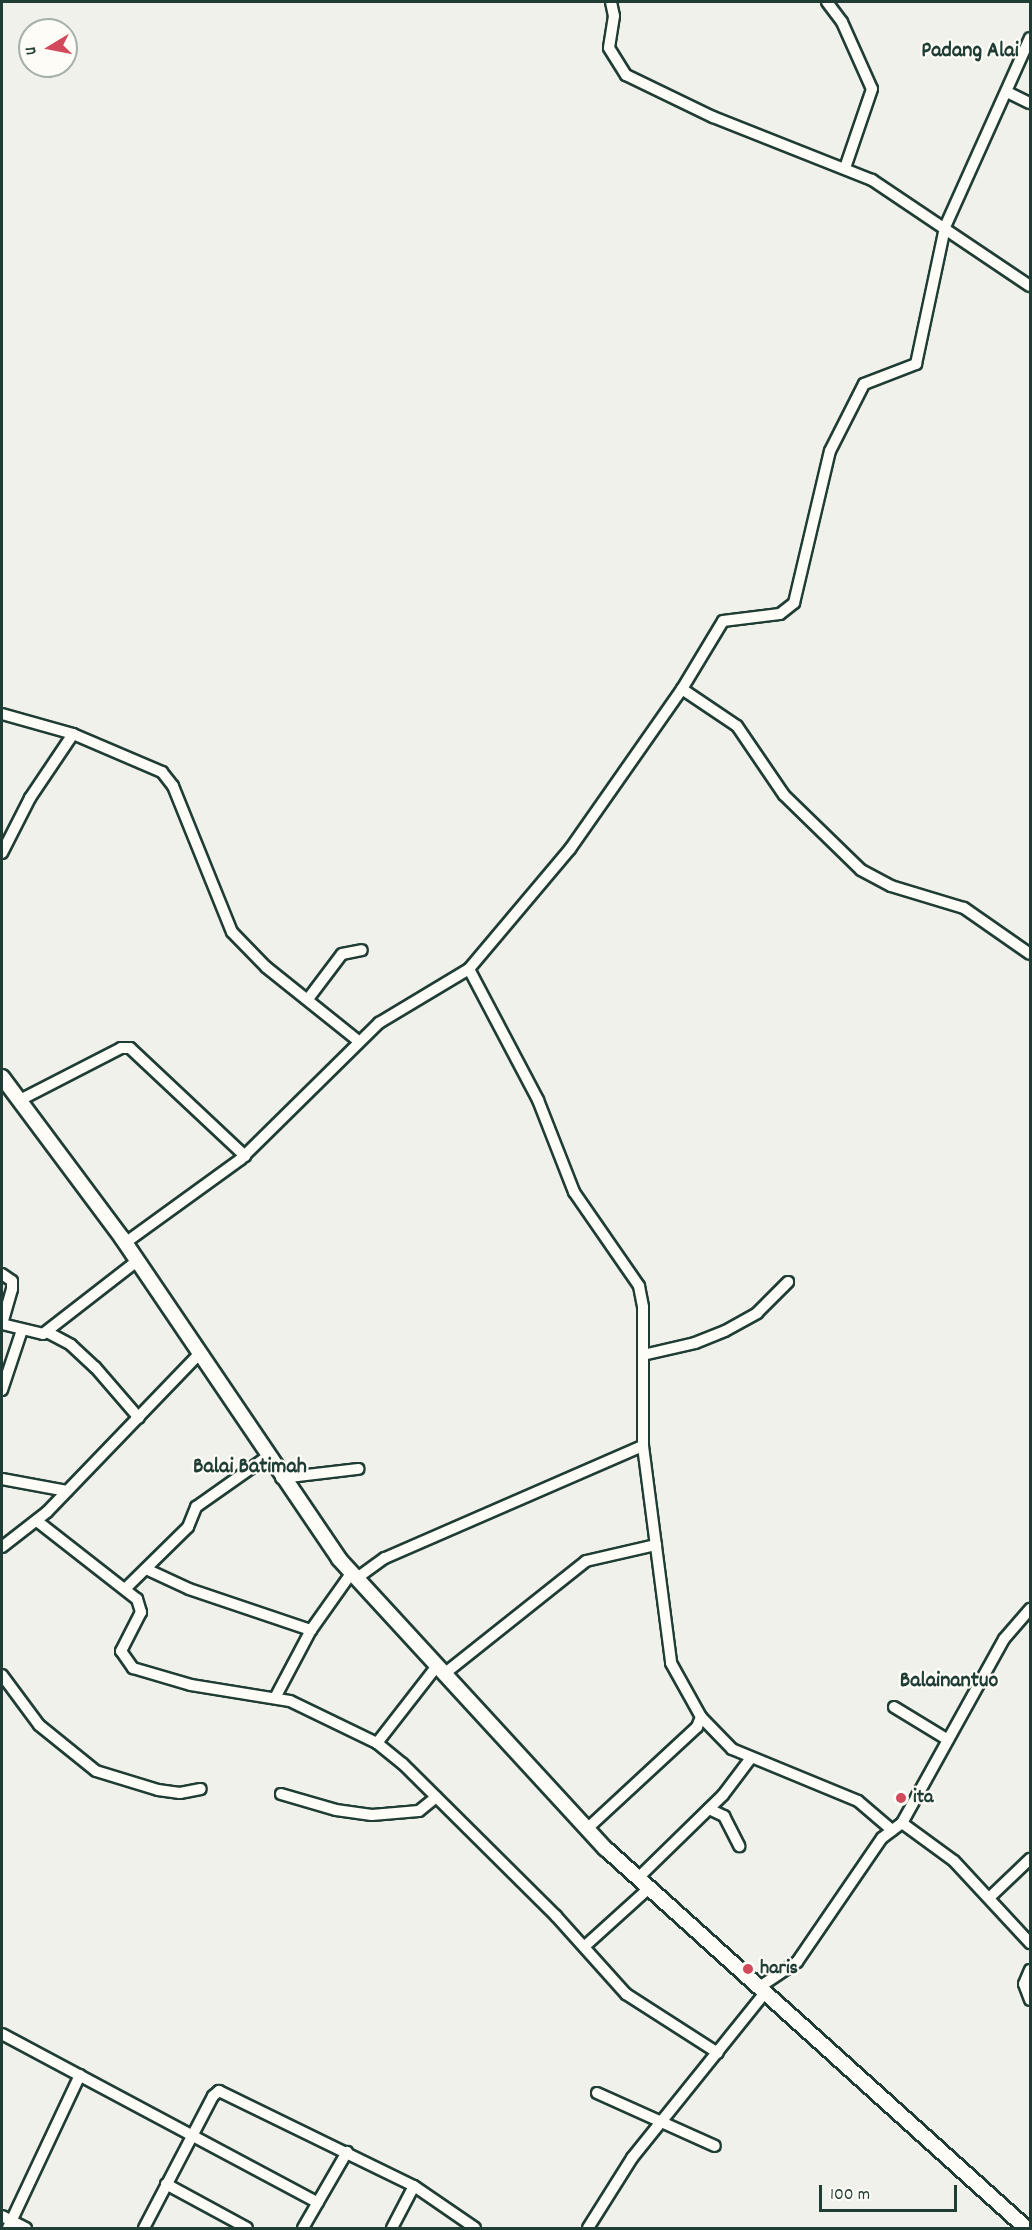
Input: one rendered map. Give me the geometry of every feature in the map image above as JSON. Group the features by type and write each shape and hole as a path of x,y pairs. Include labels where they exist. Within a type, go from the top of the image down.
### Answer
{"main road":[{"path":"2,1077 126,1243 281,1478 354,1575 587,1829 637,1879 1026,2229"}],"street":[{"path":"611,2 614,16 609,48 626,75 713,117 872,180 1030,286"},
{"path":"827,2 842,22 873,89 845,168"},
{"path":"126,1243 245,1156 357,1040 394,1012 469,969 562,858 682,689 723,621 780,614 794,603 826,463 859,389 869,380 909,370 916,364 945,227 1030,38"},
{"path":"1007,92 1030,103"},
{"path":"682,689 737,726 784,795 861,870 891,886 964,908 1030,954"},
{"path":"2,714 73,734 155,767 166,776 232,933 255,957 357,1040"},
{"path":"2,853 30,798 73,734"},
{"path":"308,999 342,954 362,950"},
{"path":"469,969 537,1100 574,1192 636,1280 642,1297 643,1446 673,1671 701,1717 717,1738 751,1758 858,1801 892,1830"},
{"path":"20,1100 121,1048 130,1048 245,1156"},
{"path":"2,1274 12,1281 12,1290 2,1324 40,1335 47,1332 137,1261"},
{"path":"643,1355 695,1343 725,1331 757,1313 788,1282"},
{"path":"2,1390 22,1330"},
{"path":"47,1332 71,1345 95,1367 139,1418"},
{"path":"2,1547 37,1521 198,1355"},
{"path":"276,1696 311,1630 354,1575 385,1558 643,1446"},
{"path":"126,1588 188,1527 196,1507 267,1457"},
{"path":"281,1478 358,1469"},
{"path":"2,1479 67,1491"},
{"path":"37,1521 126,1588 141,1608 121,1647 123,1657 133,1668 191,1685 276,1696 377,1743 436,1797 585,1946 634,2000 718,2053"},
{"path":"377,1743 440,1670 586,1561 656,1545"},
{"path":"146,1569 189,1588 311,1630"},
{"path":"588,2229 632,2158 718,2053 761,1991 797,1962 882,1838 902,1823 1004,1639 1030,1609"},
{"path":"2,1675 39,1725 96,1771 158,1790 180,1793 201,1788"},
{"path":"894,1707 948,1740"},
{"path":"587,1829 697,1727 701,1717"},
{"path":"637,1879 710,1809 751,1758"},
{"path":"281,1794 336,1810 372,1815 419,1811 436,1797"},
{"path":"710,1809 724,1816 739,1846"},
{"path":"902,1823 942,1850 1030,1943"},
{"path":"989,1898 1030,1859"},
{"path":"585,1946 648,1889"},
{"path":"1030,1970 1024,1984 1030,2000"},
{"path":"2,2034 318,2203"},
{"path":"26,2229 7,2222 80,2075"},
{"path":"144,2229 213,2096 219,2091 414,2186 475,2229"},
{"path":"597,2093 715,2145"},
{"path":"303,2229 347,2152"},
{"path":"166,2184 247,2229"},
{"path":"392,2229 414,2186"}],"place":[{"name":"ita","path":"901,1798"},
{"name":"haris","path":"748,1969"}],"district":[{"name":"Padang Alai","path":"970,52"},
{"name":"Balai Batimah","path":"250,1468"},
{"name":"Balainantuo","path":"949,1682"}]}
